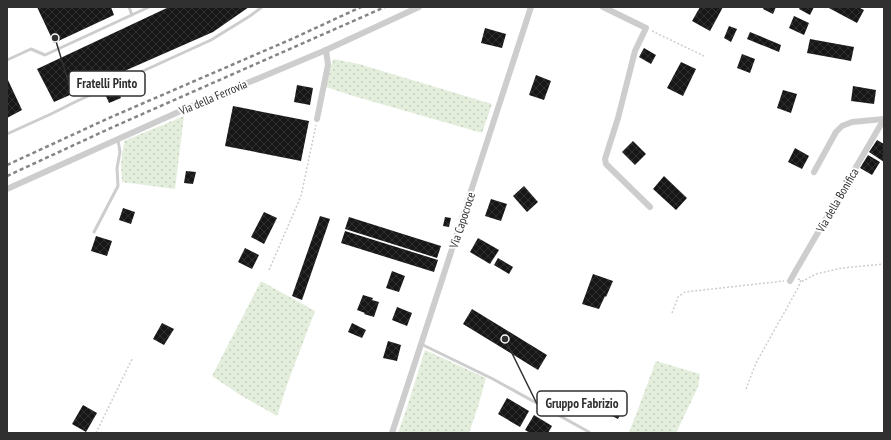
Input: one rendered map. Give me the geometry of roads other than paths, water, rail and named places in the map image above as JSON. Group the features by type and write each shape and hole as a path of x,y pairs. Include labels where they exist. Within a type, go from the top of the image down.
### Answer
{"street":[{"name":"Via della Ferrovia","path":"7,189 118,140 185,108 326,50 419,7"},
{"name":"Via Capocroce","path":"392,433 531,7"},
{"path":"604,7 646,28 635,51 618,118 605,159 606,164 650,207"},
{"path":"317,119 328,65 326,50"},
{"path":"814,172 836,132 842,126 852,122 884,119"},
{"name":"Via della Bonifica","path":"790,281 884,119"}],"lane":[{"path":"128,7 132,15"},
{"path":"7,60 31,49 45,55 149,7"},
{"path":"7,134 211,40 262,7"},
{"path":"94,232 118,186 117,168 120,152 118,140"},
{"path":"421,344 493,379 589,432"}],"railway":[{"path":"7,165 109,118 294,38 361,7"},
{"path":"7,176 113,127 385,7"}],"place":[{"name":"Fratelli Pinto","path":"55,38"},
{"name":"Gruppo Fabrizio","path":"505,339"}]}
